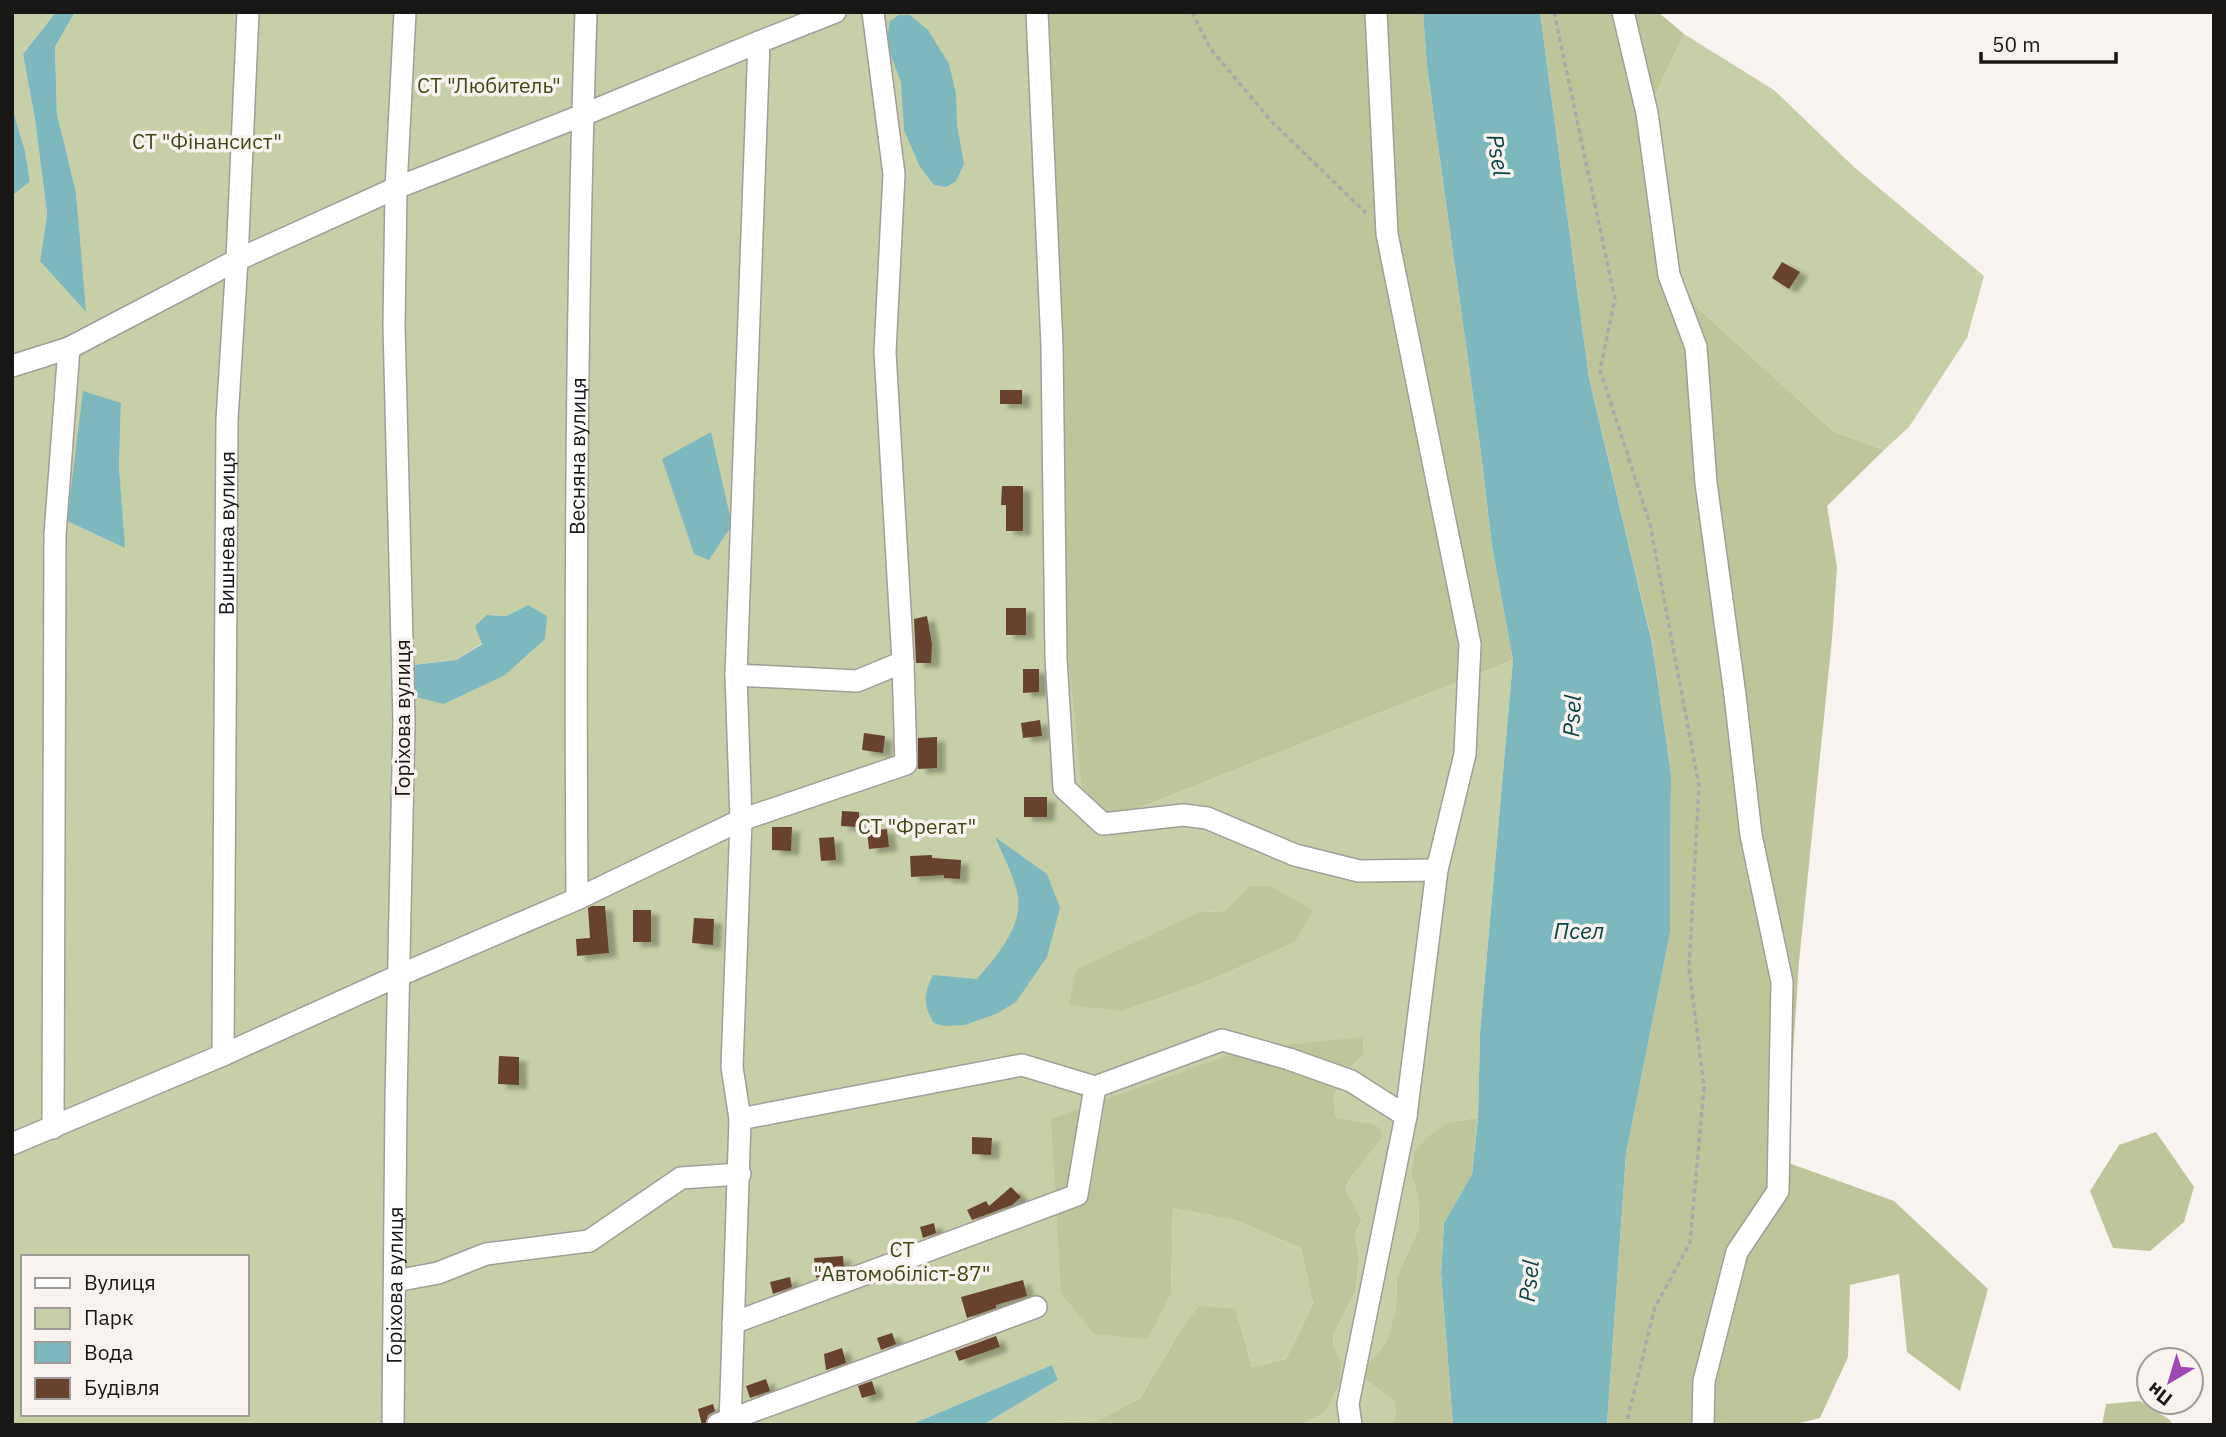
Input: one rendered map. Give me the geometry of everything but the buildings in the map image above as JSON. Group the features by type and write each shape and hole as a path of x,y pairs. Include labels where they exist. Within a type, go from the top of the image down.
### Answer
{"street":[{"name":"Вишнева вулиця","path":"223,1055 227,420 248,12"},
{"name":"Горіхова вулиця","path":"393,1425 404,721 394,340 396,188 405,12"},
{"name":"Весняна вулиця","path":"577,899 575,687 586,12"},
{"path":"12,366 69,348 237,260 396,188 583,116 835,12"},
{"path":"12,1144 223,1055 577,899 741,820 906,764 903,663 885,352 894,174 873,12"},
{"path":"1037,12 1052,346 1056,658 1064,788 1103,824 1183,816 1207,818 1294,855 1359,872 1437,870"},
{"path":"1351,1425 1348,1404 1406,1116 1437,870 1465,754 1470,644 1387,234 1376,12"},
{"path":"1623,12 1647,113 1669,275 1696,347 1706,483 1751,835 1782,982 1779,1191 1737,1252 1704,1381 1703,1425"},
{"path":"759,42 736,675 741,820 732,1067 740,1119 740,1174 725,1423 1036,1307"},
{"path":"53,1128 55,535 69,348"},
{"path":"736,675 857,681 903,663"},
{"path":"740,1119 1022,1065 1095,1087 1222,1040 1289,1059 1351,1081 1406,1116"},
{"path":"733,1323 1077,1195 1095,1087"},
{"path":"395,1281 438,1273 486,1254 589,1241 681,1178 740,1174"}],"path":[{"path":"1192,12 1210,48 1272,122 1387,234"},
{"path":"1554,12 1615,299 1600,370 1650,524 1699,786 1689,968 1704,1087 1690,1243 1655,1307 1626,1425"}],"green space":[{"path":"12,12 56,12 23,54 47,214 40,261 78,219 76,192 57,114 55,47 75,12 1037,12 1086,829 1513,660 1480,1033 1478,1118 1449,1122 1411,1174 1418,1196 1419,1228 1397,1276 1396,1309 1386,1342 1359,1375 1393,1400 1396,1411 1393,1425 1302,1425 1325,1412 1341,1361 1333,1344 1334,1334 1356,1290 1359,1257 1355,1234 1362,1220 1346,1192 1349,1180 1383,1137 1370,1123 1337,1118 1335,1108 1340,1082 1364,1054 1363,1037 1051,1119 1171,1293 1173,1208 1237,1221 1301,1248 1313,1304 1286,1359 1252,1367 1236,1309 1179,1333 1140,1398 1097,1421 1061,1422 1060,1425 983,1425 1058,1380 1052,1365 910,1425 12,1425 12,194 30,181 25,151 12,107","holes":["121,403 119,466 124,547 67,521","528,605 444,704 413,665 456,660 482,643 487,615 506,616","1249,886 1294,943 1208,981 1123,1011 1200,912 1225,911"]},
{"path":"1037,12 1423,12 1427,67 1492,547 1513,660 1086,829 1054,514"},
{"path":"1540,12 1658,12 1684,34 1647,113 1669,275 1700,310 1833,431 1884,450 1827,506 1837,567 1799,962 1786,1162 1894,1201 1988,1289 1960,1391 1907,1352 1899,1274 1850,1285 1848,1357 1820,1418 1792,1425 1607,1425 1626,1154 1670,933 1671,773 1652,642 1589,378"},
{"path":"1684,34 1774,90 1854,167 1984,276 1967,338 1909,427 1884,450 1833,431 1700,310 1669,275 1647,113"},
{"path":"1249,886 1270,886 1313,910 1294,943 1208,981 1123,1011 1069,1005 1076,970 1200,912 1225,911"},
{"path":"1363,1037 1364,1054 1351,1067 1337,1090 1337,1118 1370,1123 1380,1128 1383,1137 1349,1180 1346,1191 1362,1220 1355,1234 1359,1257 1356,1290 1334,1334 1333,1344 1341,1361 1340,1382 1325,1412 1302,1425 1060,1425 1061,1422 1097,1421 1140,1398 1179,1333 1199,1306 1236,1309 1252,1367 1286,1359 1313,1304 1301,1248 1237,1221 1173,1208 1171,1293 1148,1339 1094,1334 1061,1293 1051,1119 1246,1049"},
{"path":"1478,1118 1472,1174 1444,1223 1441,1273 1453,1425 1393,1425 1396,1411 1393,1400 1359,1375 1386,1342 1396,1309 1397,1276 1419,1228 1418,1196 1411,1174 1415,1151 1429,1136 1449,1122"},
{"path":"2156,1132 2194,1187 2184,1222 2150,1251 2113,1248 2090,1191 2119,1145"},
{"path":"2135,1401 2135,1416 2164,1416 2173,1425 2102,1425 2106,1404"}],"water":[{"path":"56,12 75,12 55,47 57,114 76,192 86,312 40,261 47,214 23,54"},
{"name":"Псел","path":"1423,12 1540,12 1589,378 1652,643 1671,773 1670,933 1626,1154 1607,1425 1453,1425 1441,1273 1444,1223 1472,1174 1478,1118 1480,1033 1513,660 1492,547 1427,67"},
{"path":"899,15 910,15 928,30 949,64 956,94 957,125 964,164 956,181 946,187 934,185 920,167 904,130 901,82 886,43 890,21"},
{"path":"12,107 25,151 30,181 13,195"},
{"path":"83,391 121,403 119,466 125,548 67,521"},
{"path":"711,432 732,525 709,560 694,554 662,459"},
{"path":"528,605 547,616 545,639 505,675 444,704 412,696 413,665 456,660 482,644 475,626 487,615 506,616"},
{"path":"995,837 1047,874 1060,908 1047,957 1016,1002 996,1014 965,1025 944,1026 934,1023 926,1004 926,993 933,975 977,979 1009,937 1018,913 1016,888"},
{"path":"1052,1365 1058,1380 983,1425 910,1425"}],"park label":[{"name":"СТ \"Любитель\"","path":"489,85"},
{"name":"СТ \"Фiнансист\"","path":"207,141"},
{"name":"СТ \"Фрегат\"","path":"917,826"},
{"name":"СТ \"Автомобiлiст-87\"","path":"902,1261"}],"water label":[{"name":"Psel","path":"1499,155"},
{"name":"Psel","path":"1571,716"},
{"name":"Psel","path":"1528,1281"}]}
